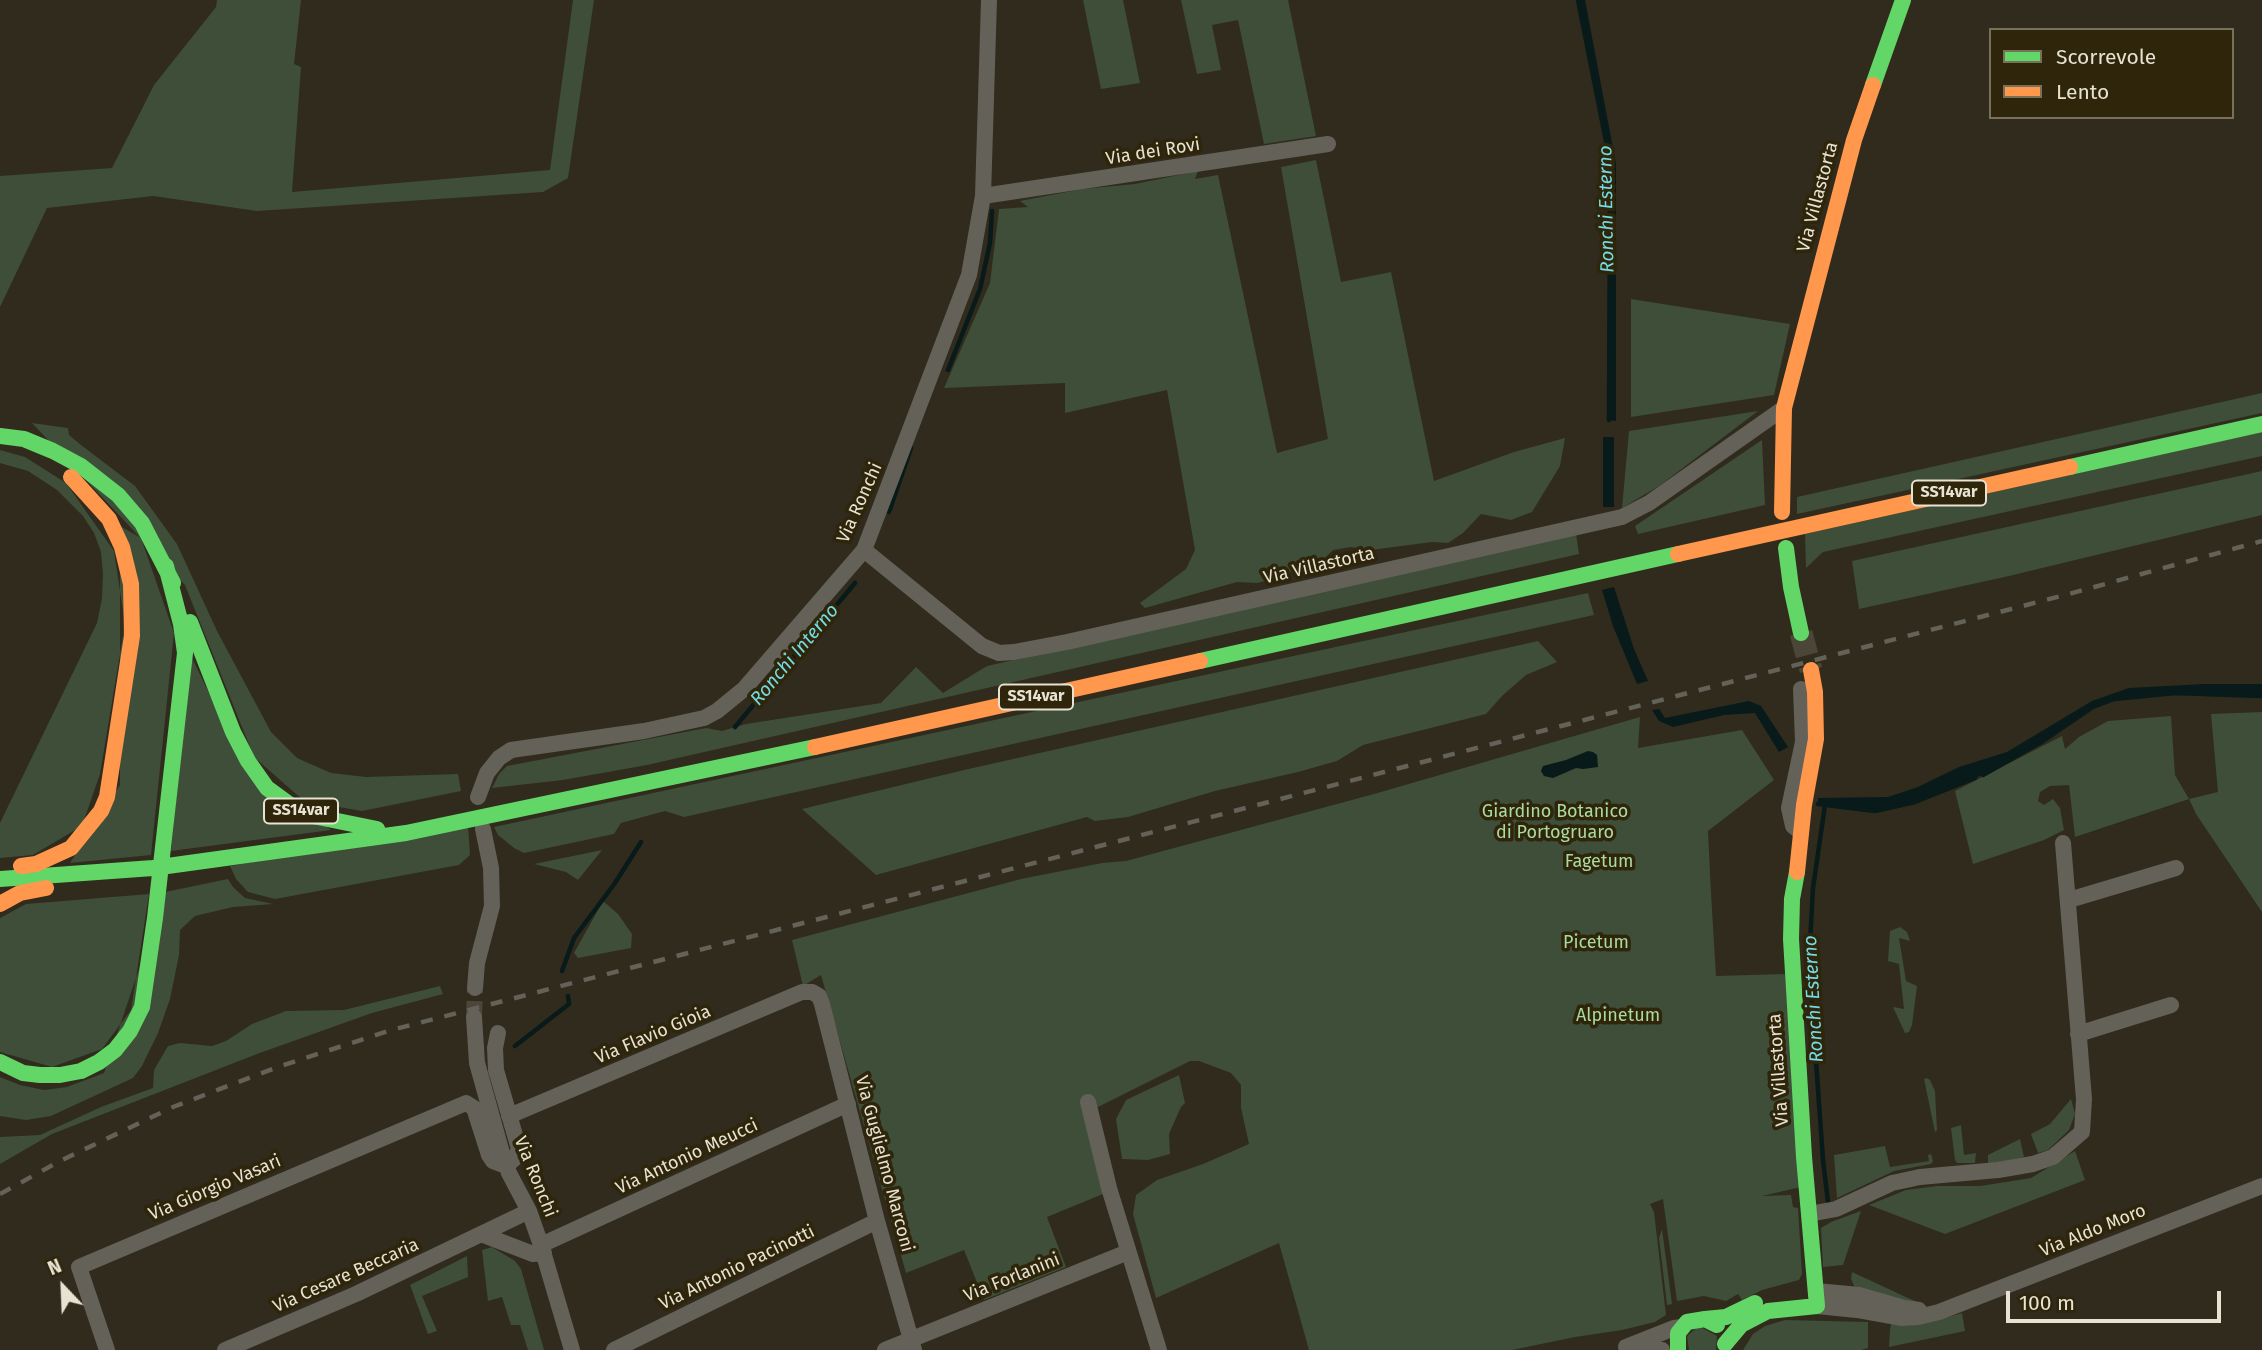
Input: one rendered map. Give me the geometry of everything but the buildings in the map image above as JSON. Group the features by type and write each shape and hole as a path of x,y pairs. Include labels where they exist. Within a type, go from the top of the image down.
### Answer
{"main road":[{"name":"Via Villastorta","path":"1782,512 1784,408 1854,140 1903,0"},
{"name":"SS14var","path":"0,879 153,868 406,833 467,821 487,823 2262,424"},
{"path":"0,438 24,439 81,466 118,495 142,523 166,566 178,612 184,653 156,918 142,1007 130,1031 116,1050 81,1071 40,1075 23,1073 0,1062"},
{"path":"0,438 39,454 72,477 109,519 126,558 131,584 132,636 108,788 97,818 71,848 36,864 0,868"},
{"path":"1786,548 1801,633"},
{"name":"SS14var","path":"166,566 233,732 248,761 267,788 293,807 313,816 358,827 406,833"},
{"name":"Via Villastorta","path":"1811,670 1815,692 1816,739 1792,899 1791,939 1817,1298"},
{"path":"0,904 20,893 115,880 153,868"},
{"name":"Via Aldo Moro","path":"1705,1319 1726,1317 1773,1297 1817,1298"},
{"name":"Via Aldo Moro","path":"1724,1347 1741,1325 1768,1311 1774,1303 1817,1298"},
{"path":"1678,1350 1676,1340 1682,1326 1693,1320 1705,1319 1717,1325 1724,1337 1724,1347"}],"street":[{"name":"Via Ronchi","path":"478,797 487,773 499,758 511,750 644,731 704,718 717,711 744,689 864,550 969,275 983,196 989,0"},
{"name":"Via dei Rovi","path":"983,196 1328,144"},
{"name":"Via Villastorta","path":"864,550 982,646 999,653 1007,652 1066,642 1622,517 1649,503 1784,408"},
{"name":"Via Villastorta","path":"1801,689 1803,742 1789,808 1793,826 1801,832"},
{"path":"475,988 477,963 492,906 487,823"},
{"path":"1809,1214 1836,1209 1892,1183 1920,1177 2033,1164 2053,1157 2082,1132 2084,1099 2063,843"},
{"path":"2069,900 2176,868"},
{"name":"Via Flavio Gioia","path":"509,1116 802,992 812,992"},
{"name":"Via Guglielmo Marconi","path":"812,992 822,1004 877,1221 912,1344"},
{"path":"2078,1034 2171,1005"},
{"name":"Via Ronchi","path":"474,1017 477,1063 506,1166 529,1211 543,1249 572,1350"},
{"path":"498,1032 495,1048 496,1070 519,1149 515,1158 506,1166"},
{"path":"1088,1102 1109,1188 1160,1350"},
{"name":"Via Giorgio Vasari","path":"107,1350 79,1267 466,1103 472,1105 489,1155 493,1161 506,1166"},
{"name":"Via Antonio Meucci","path":"543,1249 848,1104"},
{"name":"Via Aldo Moro","path":"1817,1298 1845,1301 1857,1310 1900,1318 1939,1312 2262,1186"},
{"name":"Via Cesare Beccaria","path":"225,1350 356,1294 529,1211"},
{"name":"Via Antonio Pacinotti","path":"614,1350 877,1221"},
{"path":"481,1234 533,1254 543,1249"},
{"name":"Via Forlanini","path":"885,1350 912,1344 1128,1252"},
{"name":"Via Aldo Moro","path":"1817,1298 1859,1294 1904,1308 1939,1312"},
{"path":"1618,1349 1682,1326"},
{"path":"1618,1349 1662,1350"}],"green space":[{"path":"217,0 301,0 294,64 301,67 292,192 550,170 573,0 594,0 568,178 543,192 257,211 153,196 47,208 0,307 0,176 112,168 154,85 216,7"},
{"path":"1083,0 1123,0 1140,83 1101,89"},
{"path":"1181,0 1288,0 1316,136 1264,144 1238,20 1212,25 1221,70 1197,74"},
{"path":"1316,160 1341,282 1391,272 1434,481 1514,452 1565,438 1560,466 1532,512 1511,520 1481,514 1463,533 1448,543 1432,542 1371,550 1351,547 1333,550 1323,560 1309,562 1279,578 1257,583 1237,582 1145,608 1140,603 1186,569 1195,550 1167,390 1065,413 1065,383 944,388 990,283 999,209 1028,207 1020,201 1082,189 1135,184 1198,171 1195,179 1218,175 1277,453 1328,439 1281,167"},
{"path":"1631,299 1790,324 1774,395 1631,417"},
{"path":"2262,393 2262,413 1797,514 1797,497"},
{"path":"1758,411 1659,486 1622,508 1629,431"},
{"path":"32,423 68,428 69,435 135,486 177,544 217,631 271,732 297,758 331,773 366,777 458,774 461,791 362,811 304,801 254,757 185,585"},
{"path":"2262,432 2262,456 1823,552 1806,568 1805,534"},
{"path":"1762,440 1765,505 1638,534 1635,526"},
{"path":"0,450 25,457 66,483 114,551 125,624 100,774 82,826 33,855 0,858 0,823 97,623 103,574 101,552 94,533 83,516 57,490 28,471 0,463"},
{"path":"2262,471 2262,515 1859,609 1852,561"},
{"path":"120,526 141,538 174,633 151,855 70,863 120,785"},
{"path":"1576,533 1579,554 647,765 563,780 492,788 499,774 507,766 706,728 722,731 746,724 881,703 916,667 943,693 987,666"},
{"path":"1588,593 1594,615 684,817 665,811 621,823 614,834 524,853 498,835 494,827"},
{"path":"1538,641 1557,662 1526,675 1486,714 1363,745 1337,761 1215,791 1128,817 1095,821 1087,817 876,875 802,809 964,770"},
{"path":"191,656 244,765 331,830 171,851"},
{"path":"2262,712 2262,912 2196,814 2189,799 2218,792 2211,714"},
{"path":"2171,716 2175,775 2189,799 2075,837 2069,785 2050,786 2040,792 2038,801 2044,805 2053,799 2060,808 2064,830 2044,840 1973,864 1955,791 2062,736 2065,749 2079,737 2108,721"},
{"path":"1640,717 1638,748 1742,730 1774,780 1708,831 1711,893 1716,976 1785,974 1801,1187 1762,1196 1791,1195 1793,1207 1798,1208 1802,1274 1799,1280 1762,1290 1742,1300 1738,1294 1726,1301 1704,1296 1677,1301 1663,1199 1650,1204 1654,1212 1666,1315 1655,1322 1622,1330 1512,1350 1309,1350 1279,1243 1156,1298 1133,1214 1136,1195 1157,1180 1249,1144 1241,1108 1241,1085 1231,1073 1199,1061 1190,1061 1084,1114 1103,1194 1047,1217 1066,1267 984,1300 964,1250 906,1273 821,975 803,986 792,940 1021,879 1126,861 1374,794"},
{"path":"468,825 470,855 459,865 275,899 248,892 236,879 230,866"},
{"path":"602,850 578,880 566,872 534,864"},
{"path":"228,879 245,898 273,904 233,907 195,916 180,930 179,955 170,999 158,1033 133,1078 51,1116 26,1120 0,1116 0,1077 44,1090 67,1087 104,1073 165,892"},
{"path":"149,894 131,1010 102,1049 52,1067 0,1052 0,918 26,904"},
{"path":"603,901 618,914 632,934 631,948 578,958 574,953"},
{"path":"1900,927 1907,932 1910,941 1899,938 1906,981 1917,986 1912,1025 1909,1032 1905,1033 1893,1007 1904,1009 1899,964 1888,961 1890,931"},
{"path":"440,986 443,994 372,1013 257,1054 52,1134 0,1164 0,1137 40,1135 101,1107 153,1088 154,1070 168,1046 180,1043 212,1046 226,1041 252,1024 286,1011 344,1010"},
{"path":"1179,1075 1185,1103 1169,1134 1170,1154 1148,1160 1122,1159 1116,1119 1126,1100"},
{"path":"1927,1078 1935,1091 1935,1132 1924,1079"},
{"path":"2071,1099 2075,1114 2069,1130 2048,1150 2038,1153 2031,1134 2050,1124"},
{"path":"1961,1125 1964,1155 1976,1153 1975,1163 1957,1163 1955,1160 1951,1128"},
{"path":"2020,1139 2024,1157 1988,1165 1988,1155"},
{"path":"1885,1146 1890,1167 1929,1161 1928,1155 1931,1154 1933,1161 1931,1164 1894,1171 1837,1198 1834,1155"},
{"path":"2075,1151 2085,1180 1945,1234 1869,1205 1906,1190 1937,1186 1980,1186 2031,1178"},
{"path":"1861,1211 1843,1265 1823,1267 1821,1228"},
{"path":"1662,1229 1672,1304 1667,1305 1659,1238"},
{"path":"492,1247 515,1261 521,1269 544,1350 528,1350 520,1325 511,1325 502,1297 488,1301 482,1250"},
{"path":"467,1256 468,1277 422,1296 437,1331 428,1334 410,1285"},
{"path":"1852,1272 1925,1305 1908,1304 1855,1288 1851,1279"},
{"path":"1962,1313 1965,1331 1889,1347 1891,1324 1941,1319"},
{"path":"1785,1320 1868,1322 1868,1348 1743,1350 1753,1334 1765,1326"},
{"path":"1699,1326 1717,1336 1716,1350 1689,1350 1687,1336"}],"shaded area":[{"path":"1578,0 1585,0 1616,164 1616,421 1609,420 1610,193 1607,146"},
{"path":"1603,437 1614,437 1614,507 1603,507"},
{"path":"1614,587 1634,649 1648,681 1637,684 1613,626 1602,590"},
{"path":"2262,684 2262,696 2175,693 2115,699 2093,707 2043,741 1993,770 1949,790 1915,802 1875,811 1818,804 1818,798 1888,797 1918,787 1959,767 2007,752 2092,701 2129,688"},
{"path":"1749,701 1761,706 1788,747 1779,752 1755,713 1724,715 1673,727 1659,721 1652,710 1659,709 1665,718"},
{"path":"1588,751 1597,755 1598,767 1576,768 1553,778 1544,776 1541,771 1543,766"}],"waterway":[{"name":"Ronchi Esterno","path":"1578,0 1607,146 1610,193 1609,420"},
{"name":"Ronchi Interno","path":"948,370 980,289 990,243 992,211"},
{"name":"Ronchi Interno","path":"889,512 911,448"},
{"name":"Ronchi Interno","path":"735,727 855,583"},
{"path":"1983,775 2043,741 2093,707 2114,699 2175,693 2262,696"},
{"path":"1818,804 1875,811 1915,802 1975,778"},
{"name":"Ronchi Esterno","path":"1825,805 1813,888 1809,962 1828,1202"},
{"name":"Ronchi Interno","path":"562,971 574,938 615,883 641,842"},
{"name":"Ronchi Interno","path":"515,1046 569,1004 568,996"}],"tunnel":[{"path":"1801,633 1811,670"},
{"path":"474,1017 475,988"}],"railway":[{"path":"0,1194 60,1161 173,1107 275,1068 388,1031 2065,595 2262,541"}],"traffic: fast":[{"path":"1873,85 1903,0"},
{"path":"2070,467 2262,424"},
{"path":"0,436 24,439 53,451 81,466 118,495 142,523 173,583"},
{"path":"1786,548 1801,633"},
{"path":"1200,661 1678,554"},
{"path":"0,1062 23,1073 40,1075 81,1071 115,1050 130,1031 142,1007 155,918 185,653 181,624 166,566"},
{"path":"190,622 233,732 248,761 267,788 293,807 313,816 377,829"},
{"path":"0,879 153,868 406,833 815,747"},
{"path":"1725,1344 1741,1325 1768,1311 1817,1306 1804,1157 1791,939 1792,899 1797,872"},
{"path":"1705,1319 1726,1317 1755,1303"},
{"path":"1678,1350 1678,1333 1687,1322 1705,1319 1717,1325"}],"traffic: slow":[{"path":"1782,512 1784,408 1854,140 1873,85"},
{"path":"1678,554 2070,467"},
{"path":"21,866 36,864 71,848 101,811 107,797 132,636 131,584 122,547 109,519 71,477"},
{"path":"815,747 1200,661"},
{"path":"1797,872 1804,805 1816,739 1815,692 1811,670"},
{"path":"0,904 20,893 46,888"}],"park label":[{"name":"Giardino Botanico di Portogruaro","path":"1555,822"},
{"name":"Fagetum","path":"1599,862"},
{"name":"Picetum","path":"1596,943"},
{"name":"Alpinetum","path":"1618,1016"}]}
